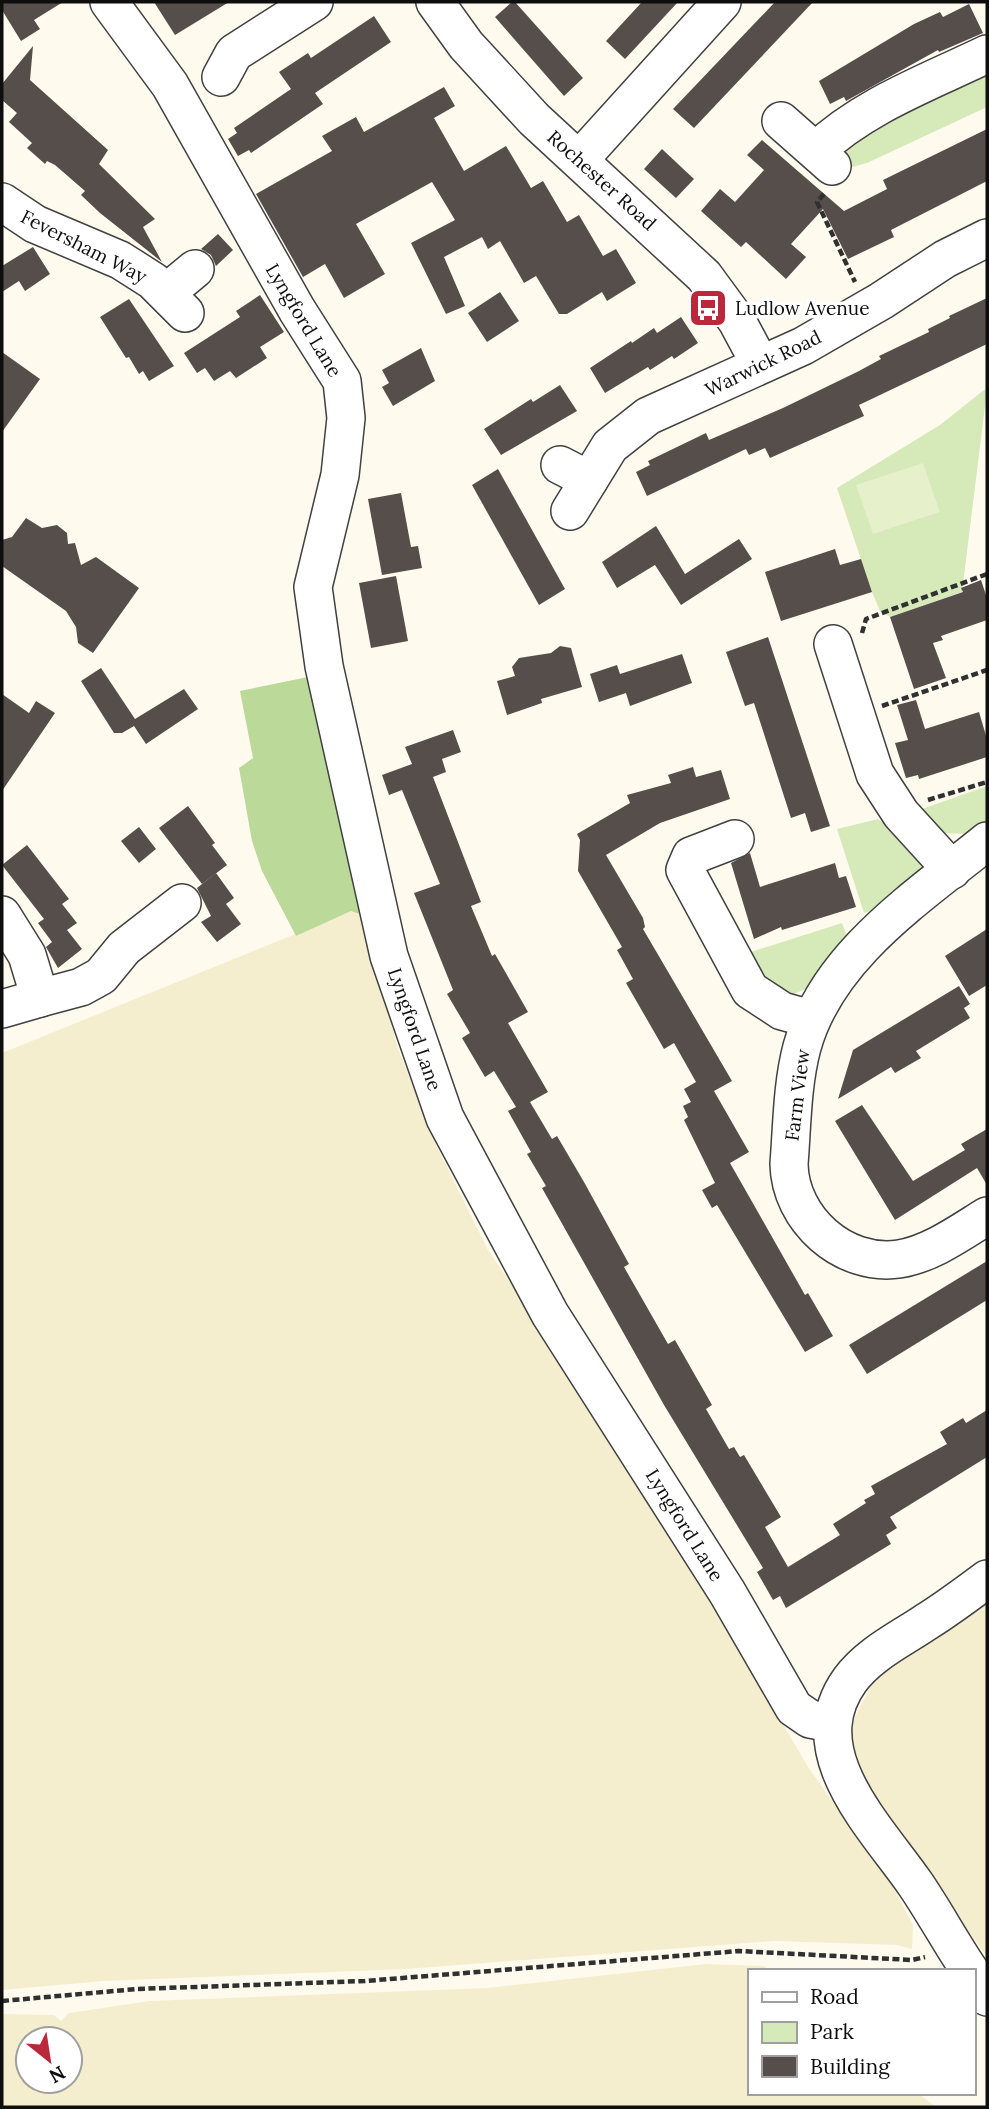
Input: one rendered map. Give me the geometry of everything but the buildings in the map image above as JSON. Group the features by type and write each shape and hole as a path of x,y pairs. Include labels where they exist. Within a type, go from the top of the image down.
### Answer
{"street":[{"name":"Lyngford Lane","path":"110,2 170,85 297,310 342,381 346,418 340,475 313,587 324,666 389,956 445,1118 550,1314 727,1592 794,1708 810,1719 832,1723"},
{"path":"221,77 234,53 314,2"},
{"name":"Rochester Road","path":"435,2 466,45 502,86 704,276 737,321 760,364"},
{"path":"579,160 722,2"},
{"path":"781,121 824,159 837,131 870,111 987,54"},
{"name":"Feversham Way","path":"2,202 35,224 120,260 175,303 195,268"},
{"name":"Warwick Road","path":"573,485 610,446 648,416 803,346 868,309 945,259 987,238"},
{"path":"836,643 875,774 901,814 952,870"},
{"path":"735,839 691,856 675,869 750,990 782,1011 811,1019"},
{"name":"Farm View","path":"987,841 846,964 825,991 811,1019 801,1051 789,1179 807,1218 820,1234 864,1256 898,1259 946,1241 987,1216"},
{"path":"2,1009 81,987 101,976 124,947 182,903"},
{"path":"2,915 27,955 40,998"},
{"path":"968,1969 918,1888 852,1795 834,1751 832,1723 837,1703 851,1679 870,1659 987,1579"},
{"path":"975,1979 987,1997"}],"path":[{"path":"824,159 836,181 817,202 868,309"},
{"path":"836,643 866,619 987,574"},
{"path":"856,715 987,670"},
{"path":"901,814 916,804 987,782"},
{"path":"2,2000 137,1989 378,1980 739,1951 912,1959 968,1969"}],"shaded area":[{"path":"352,911 365,916 397,1046 436,1145 488,1250 573,1375 668,1527 808,1767 891,1883 913,1925 912,1949 897,1945 774,1941 406,1969 103,1981 2,1990 2,1053"},
{"path":"987,1595 987,1957 868,1793 852,1740 854,1719 876,1676"},
{"path":"706,1964 764,1966 768,1969 748,1969 748,2095 921,2095 936,2107 2,2107 2,2014 54,2015 61,2021 69,2013 150,2001 487,1988"}],"green space":[{"path":"987,66 987,107 867,163 845,169 836,143"},
{"path":"987,390 962,592 890,617 880,611 872,592 837,488 940,425"},
{"path":"923,463 940,512 873,534 856,485"},
{"path":"313,676 365,916 351,911 296,936 262,871 252,841 239,768 253,758 240,691"},
{"path":"987,786 987,825 970,834 943,833 922,809"},
{"path":"878,819 908,845 918,860 925,879 899,903 864,913 837,829"},
{"path":"842,923 849,942 817,973 808,988 791,995 769,990 743,960 751,952"}],"place":[{"name":"Ludlow Avenue","path":"708,308"}]}
